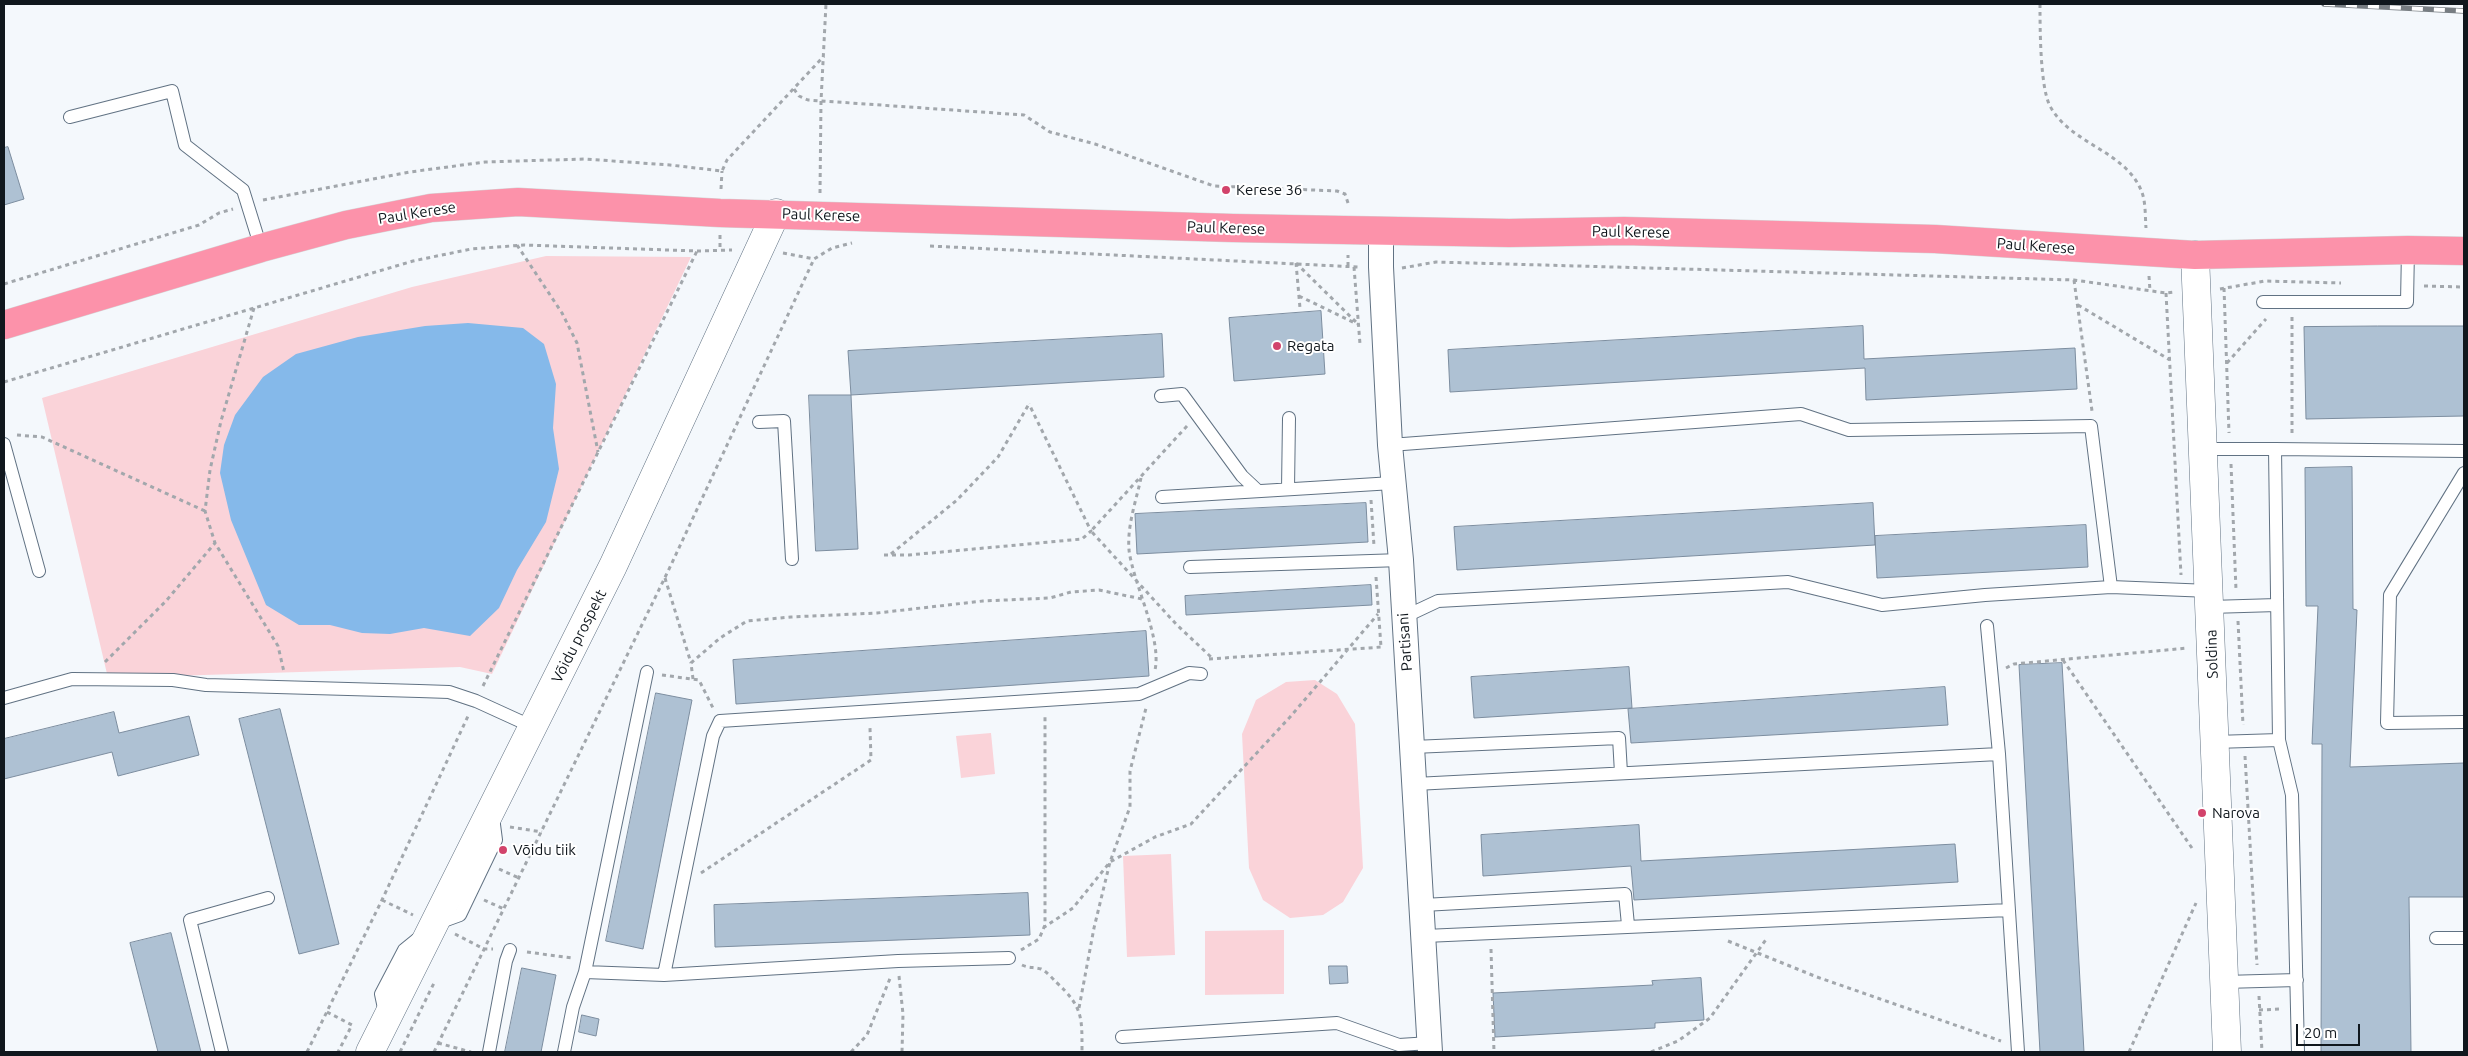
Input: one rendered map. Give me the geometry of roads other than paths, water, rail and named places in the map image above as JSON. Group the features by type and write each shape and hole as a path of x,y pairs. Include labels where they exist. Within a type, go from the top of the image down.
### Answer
{"highway":[{"name":"Paul Kerese","path":"4,325 261,248 346,225 431,208 508,203 776,214 1348,231 1624,231 1935,239 2148,254 2195,255 2408,250 2464,251"}],"street":[{"name":"Võidu prospekt","path":"370,1052 613,566 776,214"},
{"name":"Partisani","path":"1381,231 1381,267 1390,445 1401,560 1425,936 1430,1048"},
{"name":"Soldina","path":"2195,255 2227,1052"}],"lane":[{"path":"70,117 172,91 185,145 243,190 261,248"},
{"path":"2263,302 2407,302 2408,250"},
{"path":"1161,396 1182,394 1188,400 1198,419 1217,440 1242,476 1258,491"},
{"path":"1390,445 1800,414 1849,430 2092,426 2111,587"},
{"path":"1288,489 1289,418"},
{"path":"759,422 784,421 792,559"},
{"path":"8,440 40,571"},
{"path":"2202,449 2464,451"},
{"path":"2275,449 2279,740 2292,795 2298,1052"},
{"path":"2464,473 2390,595 2387,723 2464,722"},
{"path":"1162,497 1393,483"},
{"path":"1190,567 1401,560"},
{"path":"1404,617 1438,601 1788,582 1882,605 1985,595 2111,587 2210,599 2237,606 2277,605"},
{"path":"1987,626 1999,754 2018,1050"},
{"path":"564,1052 572,1007 587,966 647,672"},
{"path":"664,975 713,736 720,721 1139,694 1189,673 1201,674"},
{"path":"4,698 72,679 173,680 206,685 449,692 476,701 533,727"},
{"path":"1413,747 1619,738 1621,773"},
{"path":"2215,742 2279,740"},
{"path":"1415,784 1999,754"},
{"path":"1423,905 1625,894 1628,925"},
{"path":"222,1052 190,920 268,898"},
{"path":"1425,936 1628,925 2009,910"},
{"path":"2436,938 2464,938"},
{"path":"489,1052 506,961 510,950"},
{"path":"587,966 664,975 898,961 1009,958"},
{"path":"2224,982 2296,980"},
{"path":"1122,1037 1337,1023 1399,1045 1430,1048"}],"water":[{"path":"468,323 523,328 544,344 556,384 553,428 559,469 546,522 517,570 499,608 470,636 424,628 390,634 362,633 330,625 299,625 266,605 231,520 220,473 224,445 235,415 263,377 296,354 358,337 425,326"}],"railway":[{"path":"2324,4 2464,11"}],"place":[{"name":"Kerese 36","path":"1226,190"},
{"name":"Regata","path":"1277,346"},
{"name":"Narova","path":"2202,813"},
{"name":"Võidu tiik","path":"503,850"}]}
